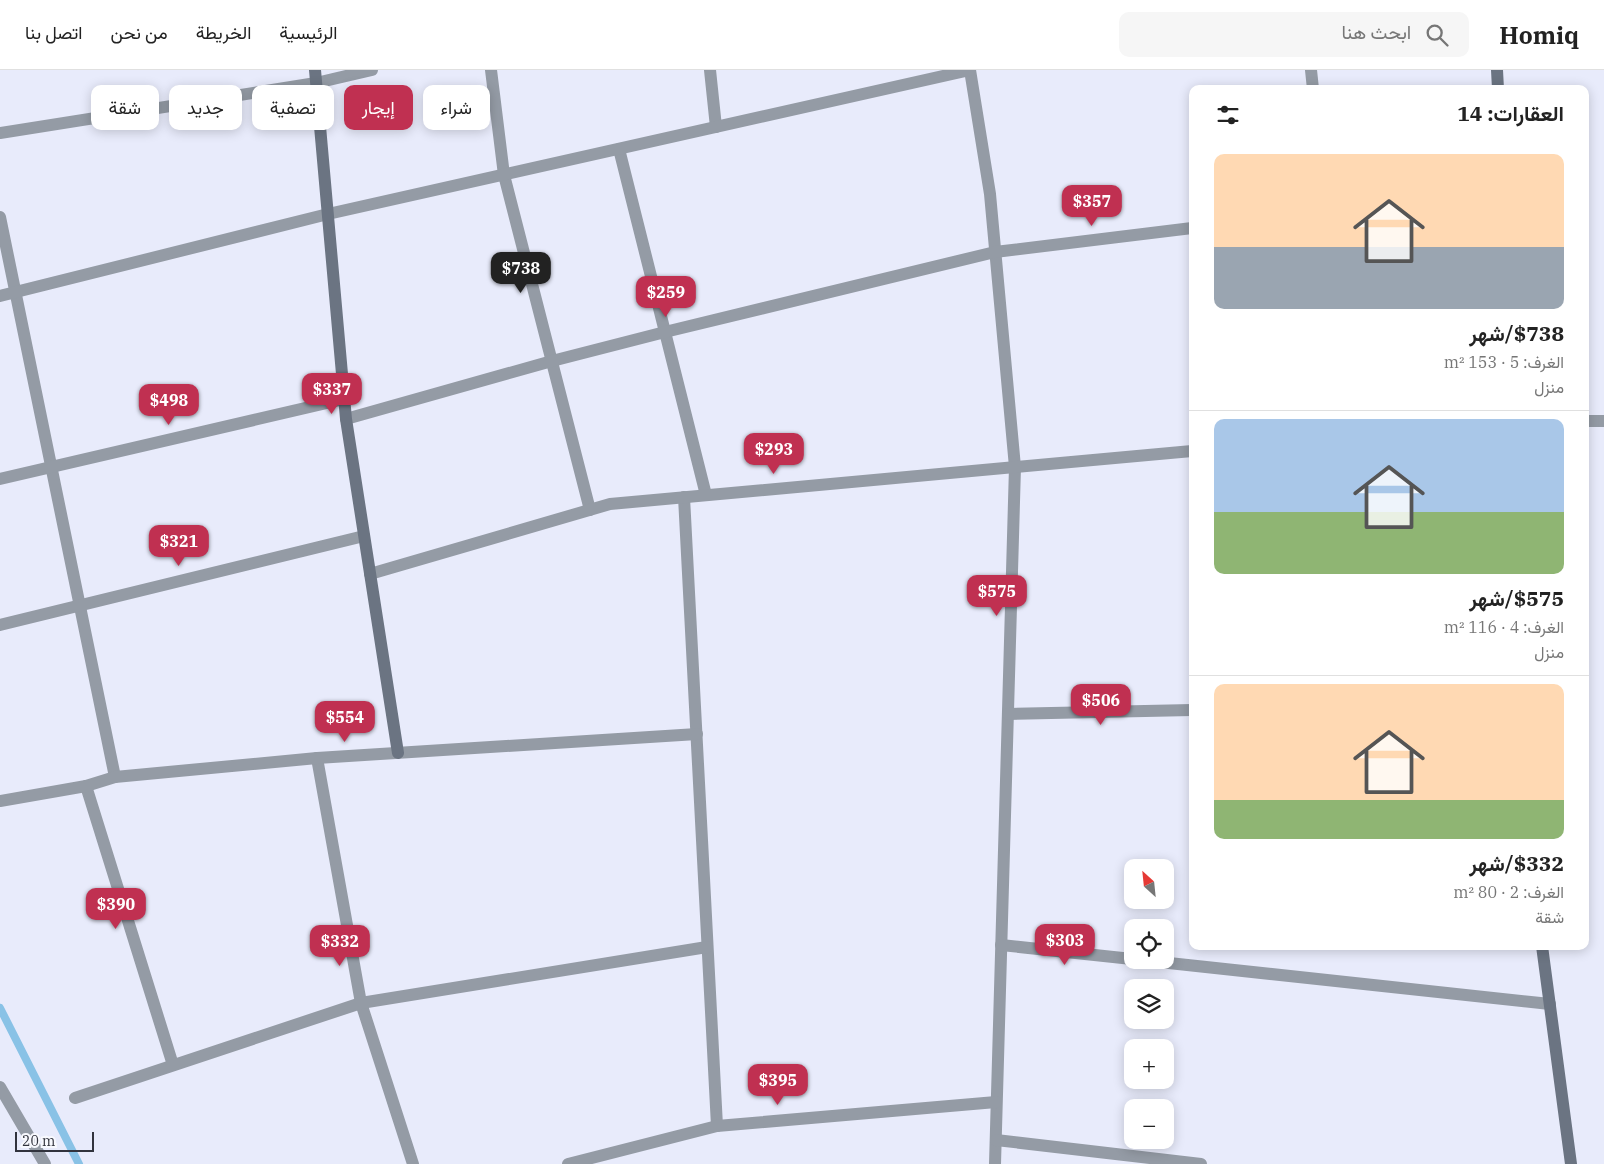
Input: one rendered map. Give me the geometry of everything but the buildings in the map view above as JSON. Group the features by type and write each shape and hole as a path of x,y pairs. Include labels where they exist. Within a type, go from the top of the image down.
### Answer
{"street":[{"path":"0,134 315,76 372,70"},
{"path":"491,70 504,175 590,510"},
{"path":"710,70 716,127"},
{"path":"0,296 328,214 970,70 990,194 1015,467 995,1164"},
{"path":"1311,70 1313,85"},
{"path":"1497,70 1498,85"},
{"path":"315,76 346,419 398,753"},
{"path":"619,149 706,495"},
{"path":"0,217 115,777"},
{"path":"346,419 552,361 995,252 1189,228"},
{"path":"0,479 344,399"},
{"path":"1589,421 1604,421"},
{"path":"370,574 610,504 1189,451"},
{"path":"684,497 716,1126"},
{"path":"0,625 364,536"},
{"path":"1008,714 1189,710"},
{"path":"0,801 86,786 115,777 317,758 697,734"},
{"path":"317,758 361,1004 413,1164"},
{"path":"86,786 173,1065"},
{"path":"1001,945 1124,958"},
{"path":"74,1098 361,1004 707,946"},
{"path":"1543,950 1572,1164"},
{"path":"1174,963 1550,1004"},
{"path":"0,1087 45,1164"},
{"path":"568,1164 608,1159 716,1126 996,1102"},
{"path":"996,1140 1201,1164"}],"waterway":[{"path":"0,1008 79,1164"}]}
